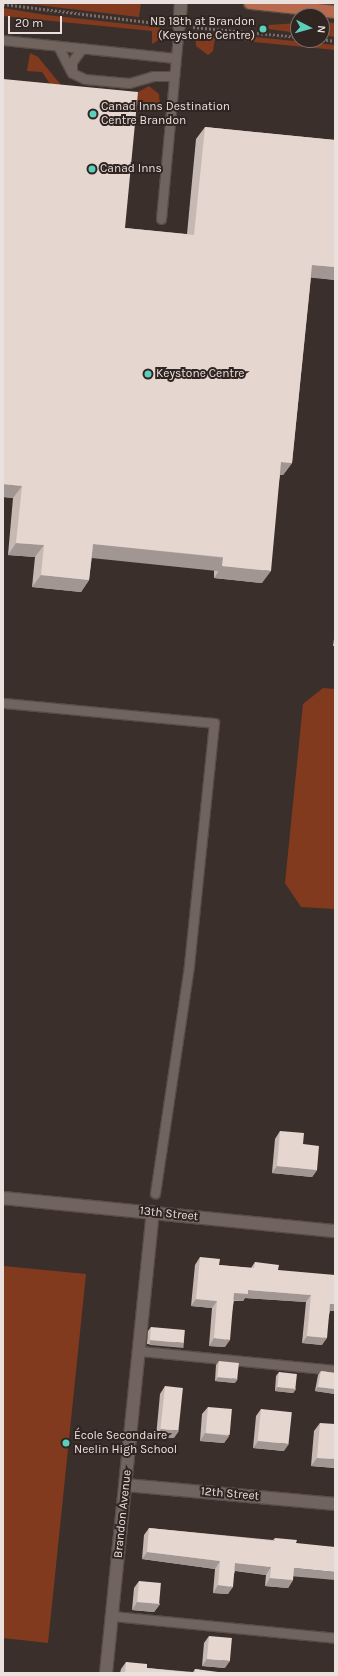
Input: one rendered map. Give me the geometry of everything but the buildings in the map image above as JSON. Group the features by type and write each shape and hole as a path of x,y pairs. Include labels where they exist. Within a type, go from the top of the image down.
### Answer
{"main road":[{"path":"250,3 335,12"}],"street":[{"path":"179,26 181,3"},
{"name":"13th Street","path":"3,1198 335,1231"},
{"name":"Brandon Avenue","path":"106,1673 154,1212"},
{"name":"12th Street","path":"126,1485 335,1504"}],"lane":[{"path":"161,219 179,26"},
{"path":"3,40 175,58"},
{"path":"58,46 72,74 85,79 129,83 162,75 174,76"},
{"path":"72,74 72,62 82,48"},
{"path":"3,703 214,723 189,966 155,1193"},
{"path":"140,1351 335,1370"},
{"path":"112,1616 335,1638"}],"path":[{"path":"3,4 164,24"},
{"path":"196,28 290,36"}],"shaded area":[{"path":"20,3 141,3 139,17"},
{"path":"3,8 46,15 164,28 157,41 152,44 152,31 3,16"},
{"path":"330,23 335,23 335,37 330,36"},
{"path":"290,24 290,32 268,29 269,25"},
{"path":"195,31 290,40 290,46 215,38 213,51 208,55 196,46"},
{"path":"330,44 335,45 335,50 315,48 330,48"},
{"path":"30,53 38,57 61,85 59,97 42,72 27,71"},
{"path":"149,86 159,94 160,107 118,103"},
{"path":"323,688 335,689 335,909 301,907 285,883 303,704"},
{"path":"3,1266 86,1274 48,1643 3,1638"}],"place":[{"name":"NB 18th at Brandon (Keystone Centre)","path":"263,29"},
{"name":"Canad Inns Destination Centre Brandon","path":"93,114"},
{"name":"Canad Inns","path":"92,169"},
{"name":"Keystone Centre","path":"148,374"},
{"name":"École Secondaire Neelin High School","path":"66,1443"}]}
